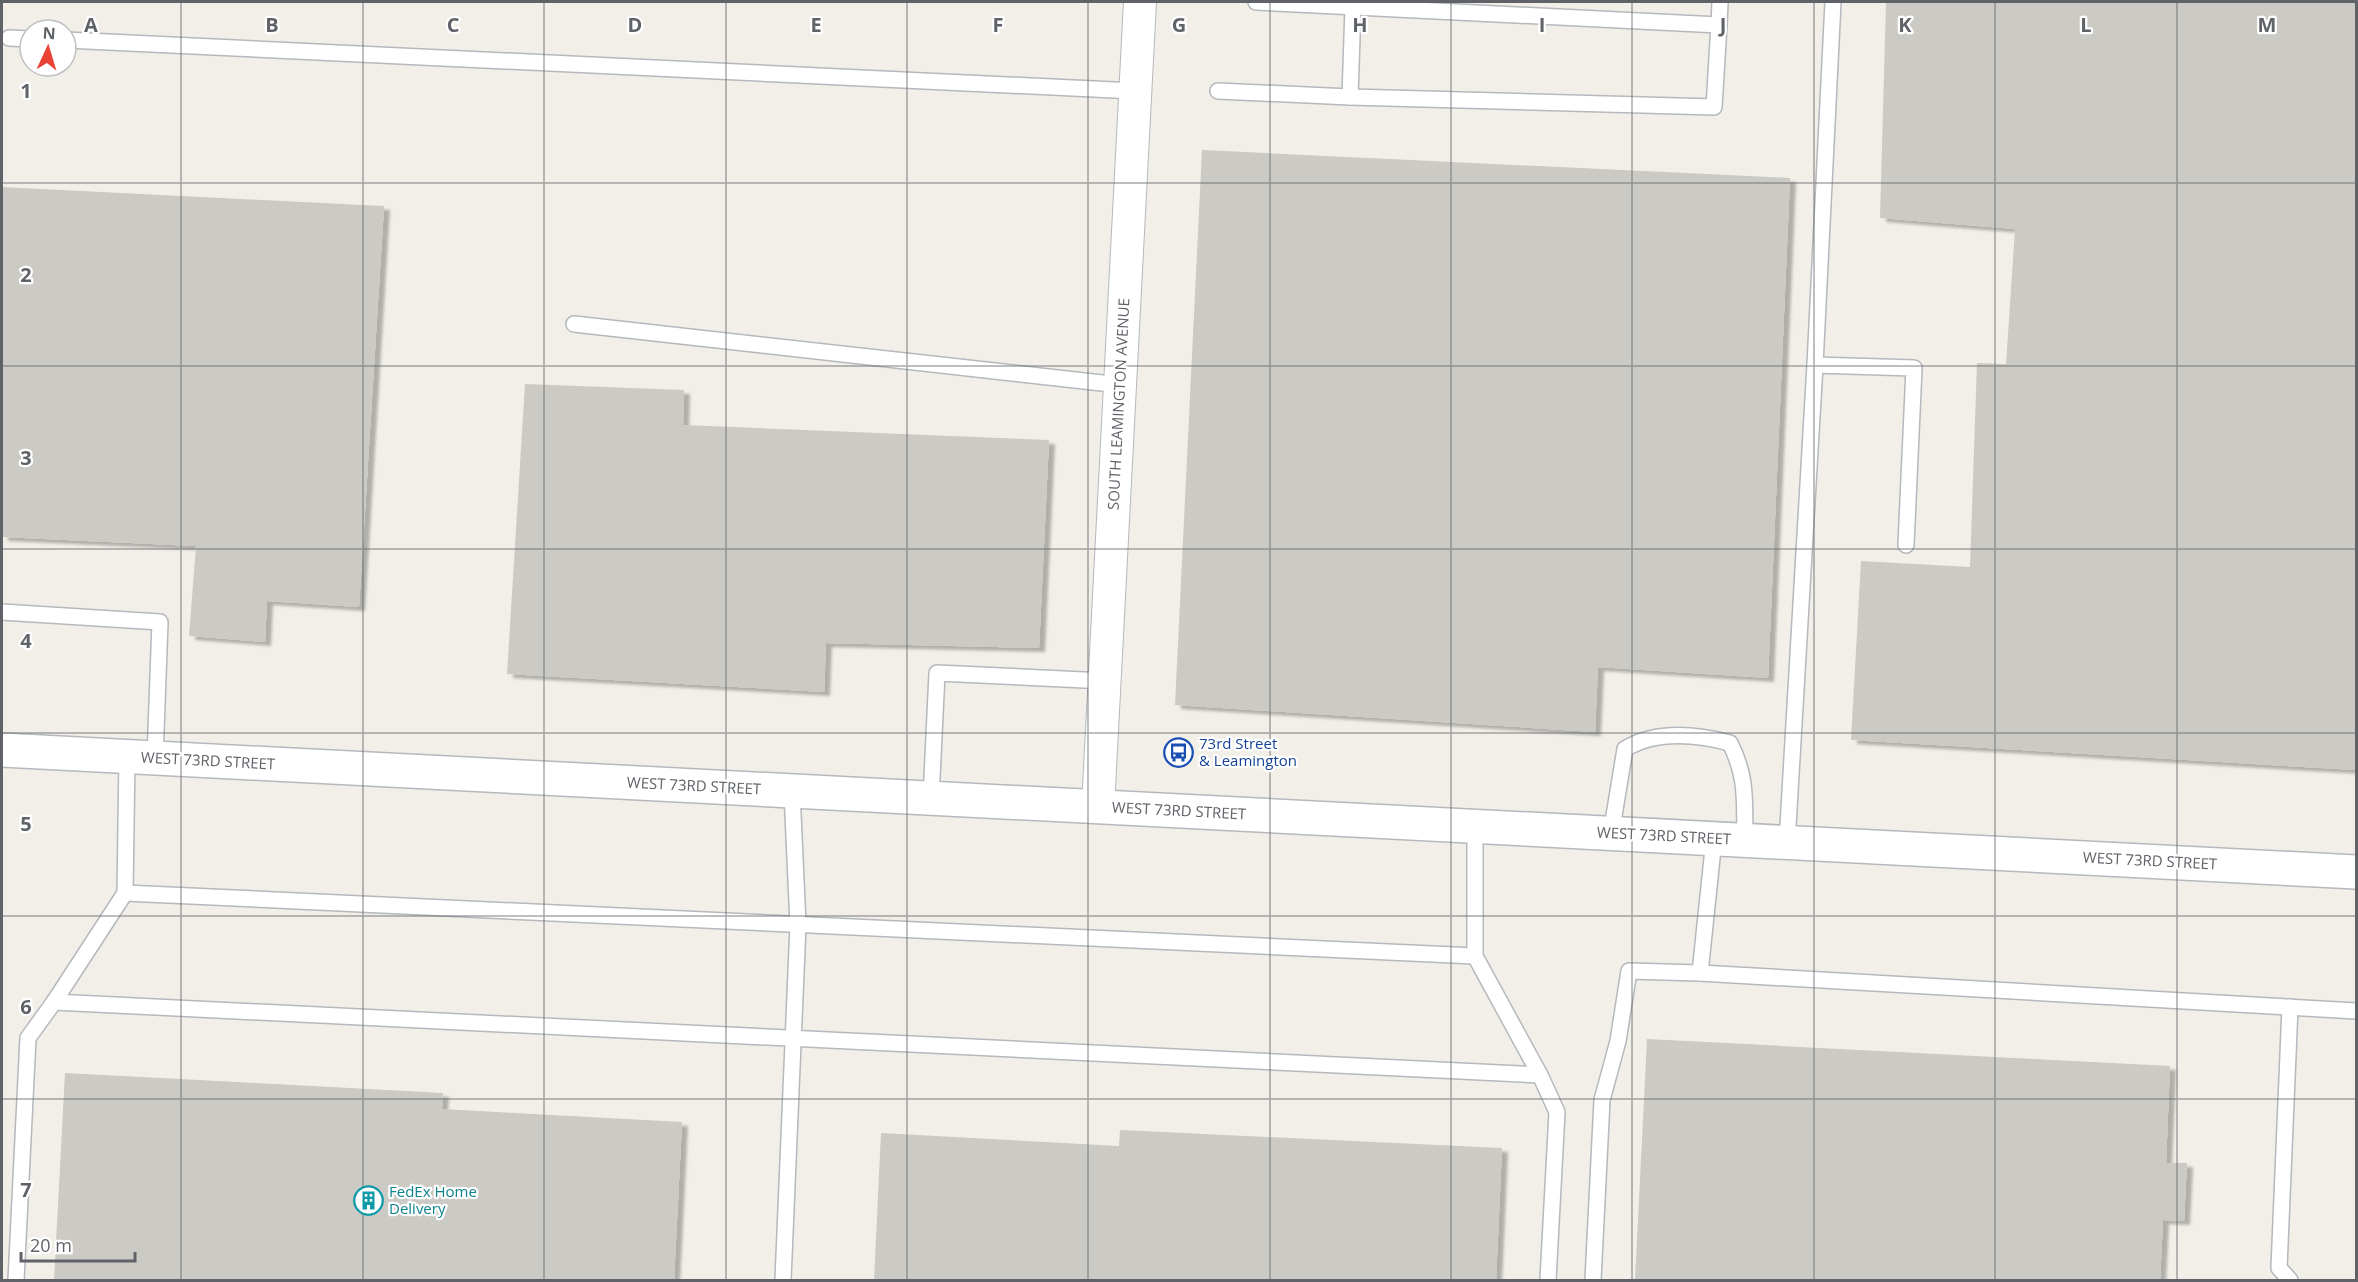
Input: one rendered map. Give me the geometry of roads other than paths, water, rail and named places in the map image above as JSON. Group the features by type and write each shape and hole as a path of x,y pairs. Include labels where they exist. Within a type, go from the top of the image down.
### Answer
{"street":[{"name":"SOUTH LEAMINGTON AVENUE","path":"1098,807 1140,2"},
{"name":"WEST 73RD STREET","path":"2,750 2356,872"}],"lane":[{"path":"1256,2 1719,25"},
{"path":"1218,91 1714,107 1720,2"},
{"path":"1787,843 1815,365 1833,2"},
{"path":"1350,97 1353,7"},
{"path":"9,38 18,38"},
{"path":"78,41 1135,91"},
{"path":"574,324 1120,385"},
{"path":"1815,365 1914,368 1906,545"},
{"path":"2,612 160,622 125,893 28,1038 16,1281"},
{"path":"931,799 937,673 1105,681"},
{"path":"1611,834 1625,749 1638,741 1669,736 1702,736 1730,743 1744,779 1701,973"},
{"path":"783,1281 798,925 792,792"},
{"path":"1475,827 1474,956 1540,1075 1557,1112 1548,1281"},
{"path":"125,893 1474,956"},
{"path":"1593,1281 1602,1100 1618,1041 1629,971 1701,973 2356,1011"},
{"path":"54,1002 1540,1075"},
{"path":"2290,1007 2278,1268 2290,1281"}],"place":[{"name":"73rd Street & Leamington","path":"1178,753"},
{"name":"FedEx Home Delivery","path":"368,1201"}]}
